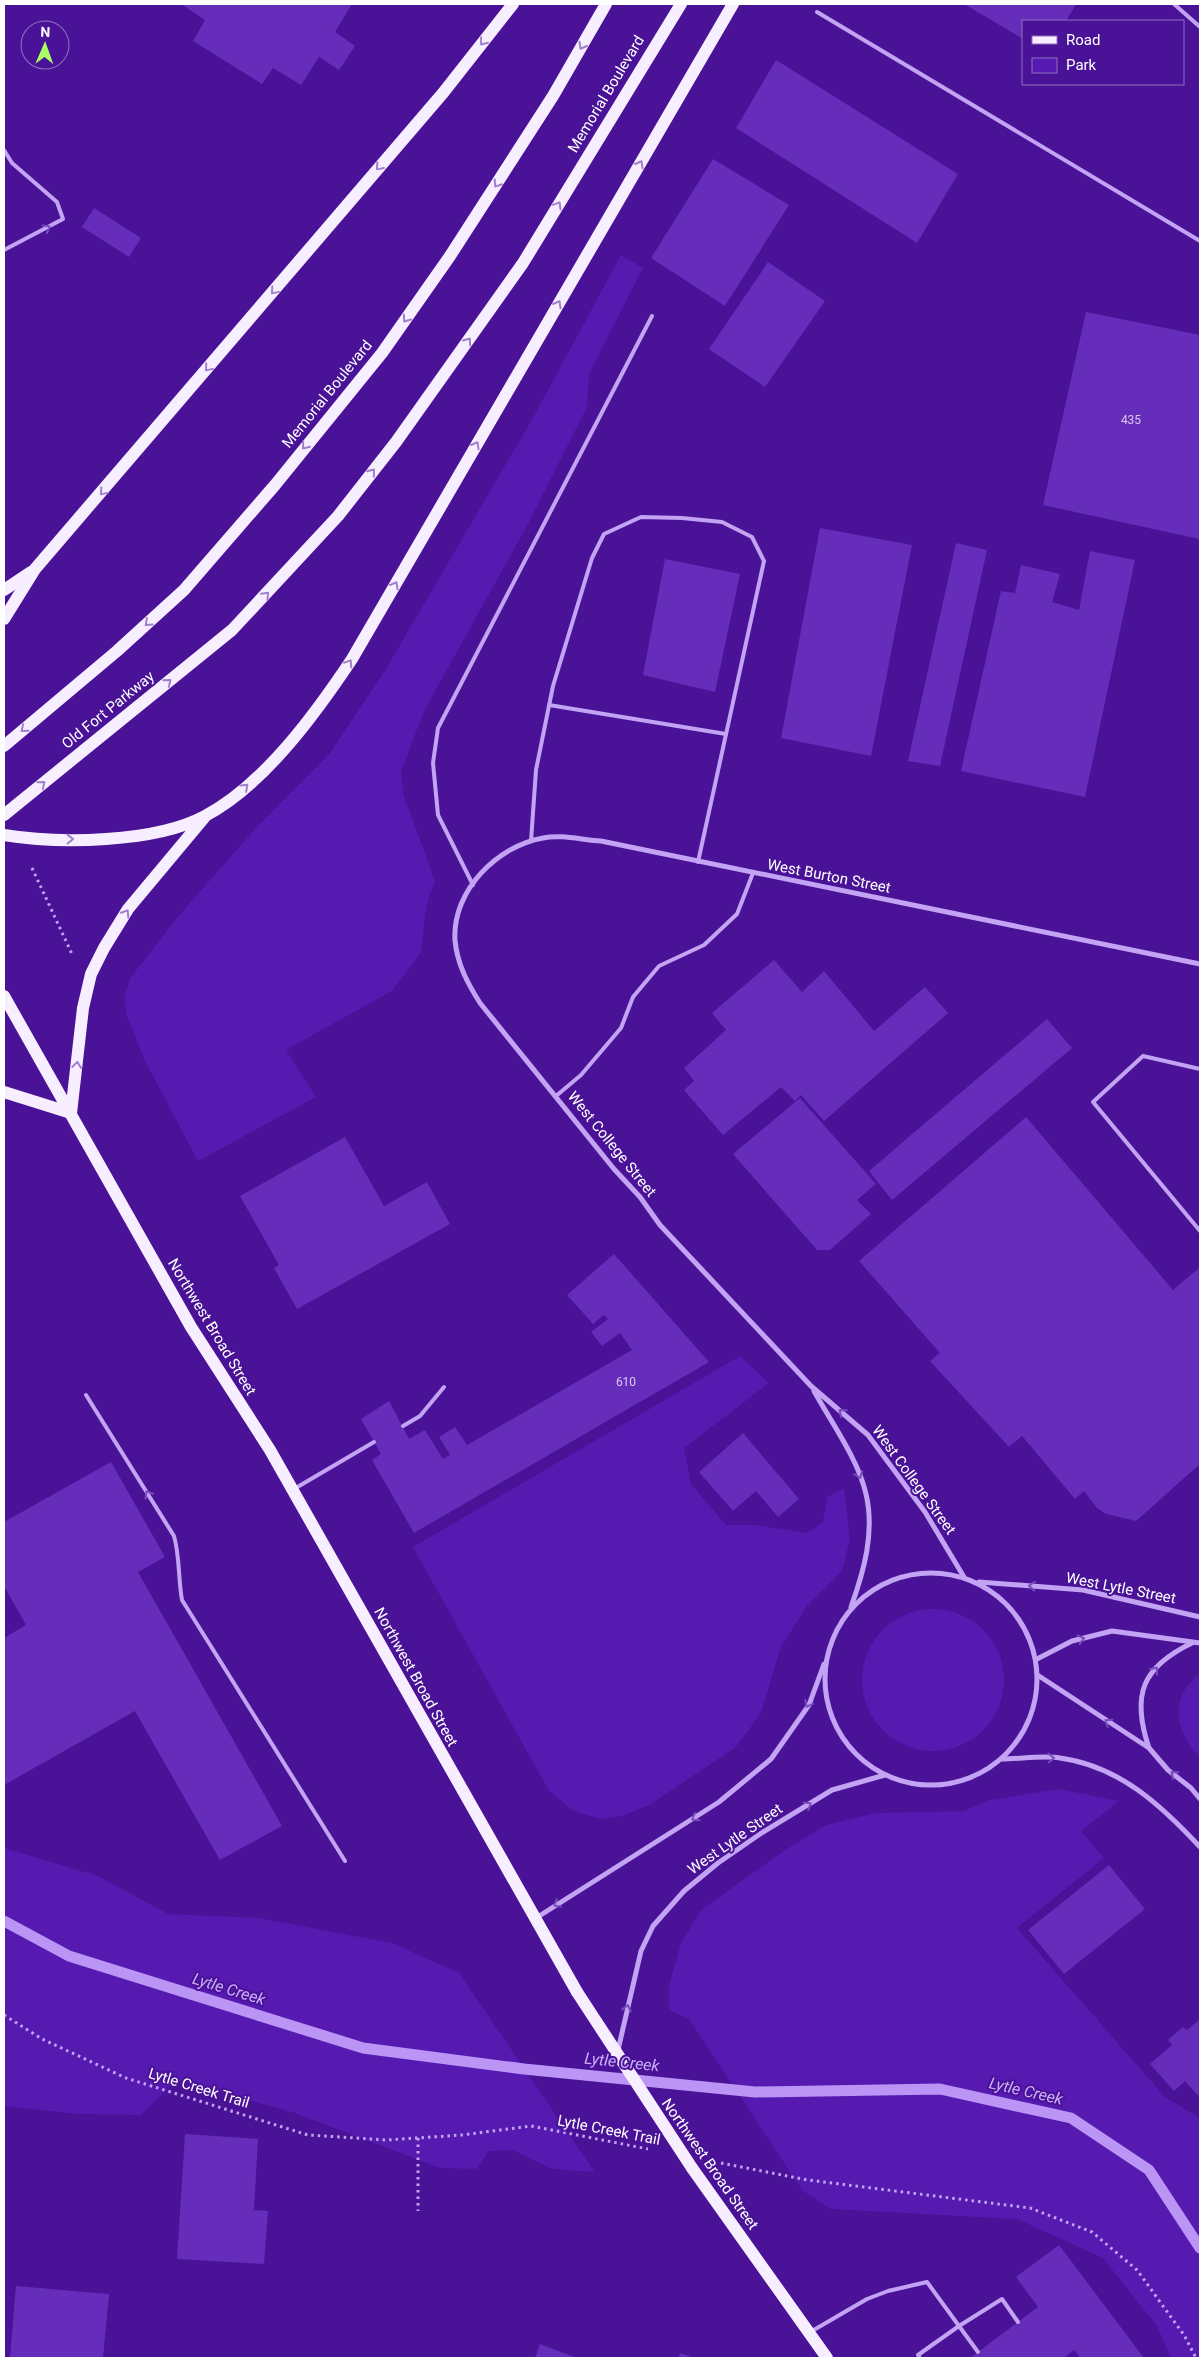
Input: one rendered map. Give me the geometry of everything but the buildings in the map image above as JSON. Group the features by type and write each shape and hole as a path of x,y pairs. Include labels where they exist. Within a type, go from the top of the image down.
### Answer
{"main road":[{"path":"4,619 35,569 443,93 513,4"},
{"name":"Memorial Boulevard","path":"4,746 110,658 184,590 274,485 382,353 450,256 553,96 606,4"},
{"name":"Memorial Boulevard","path":"232,630 338,516 454,361 523,263 681,4"},
{"path":"4,1092 71,1113 83,1008 89,979 104,948 128,909 206,816 240,791 278,756 322,703 352,659 733,4"},
{"path":"4,590 35,569"},
{"name":"Old Fort Parkway","path":"4,815 232,630"},
{"path":"4,835 31,840 110,839 167,829 206,816"},
{"name":"Northwest Broad Street","path":"4,996 191,1327 270,1450 577,1992 617,2056 692,2168 827,2358"}],"street":[{"name":"West Burton Street","path":"471,887 499,856 521,844 544,838 601,841 1200,964"},
{"name":"West College Street","path":"471,887 456,919 455,939 457,954 467,982 494,1022 614,1169 640,1197 660,1226 811,1386 868,1435 925,1512 964,1577"},
{"name":"West College Street","path":"811,1386 855,1466 866,1494 869,1528 867,1558 850,1609"},
{"name":"West Lytle Street","path":"534,1919 719,1802 771,1759 809,1705 835,1633 850,1609 868,1592 890,1580 923,1573 940,1572 977,1582 1005,1601 1026,1627 1037,1659 1039,1676 1035,1707 1022,1735 1002,1759 976,1776 946,1784 915,1785 885,1775 862,1760 843,1739 830,1714 825,1687 826,1659"},
{"name":"West Lytle Street","path":"977,1582 1082,1590 1200,1617"},
{"path":"1037,1659 1072,1641 1112,1632 1200,1643"},
{"path":"1149,1748 1142,1729 1140,1697 1152,1669 1172,1652 1193,1642"},
{"path":"1039,1676 1149,1748 1168,1770 1191,1788 1200,1799"},
{"path":"1002,1759 1060,1758 1113,1773 1152,1799 1200,1847"},
{"name":"West Lytle Street","path":"617,2056 641,1951 653,1926 684,1891 748,1843 832,1790 885,1775"}],"lane":[{"path":"1174,4 1200,27"},
{"path":"817,12 1200,241"},
{"path":"4,150 12,163 57,202 63,218 51,227 4,250"},
{"path":"471,887 438,815 433,763 438,728 652,316"},
{"path":"531,841 536,770 549,705 592,558 604,534 642,517 722,522 752,536 764,561 698,862"},
{"path":"549,705 726,734"},
{"path":"556,1096 581,1075 621,1028 633,997 659,966 704,945 736,914 753,873"},
{"path":"1200,1068 1143,1056 1094,1102 1200,1231"},
{"path":"402,1426 420,1416 444,1387"},
{"path":"86,1395 174,1536 179,1555 178,1579 182,1600 345,1861"},
{"path":"292,1490 374,1442"},
{"path":"809,2333 867,2300 888,2291 926,2282 978,2352"},
{"path":"920,2358 918,2355 1002,2298 1018,2322"}],"path":[{"path":"32,868 72,955"},
{"name":"Lytle Creek Trail","path":"4,2016 42,2039 126,2078 308,2136 386,2140 462,2135 531,2126 655,2150"},
{"path":"418,2138 418,2211"},
{"path":"713,2161 808,2180 1030,2208 1092,2232 1137,2270 1184,2335 1196,2358"}],"green space":[{"path":"621,255 643,268 589,374 587,407 528,524 424,711 401,772 404,796 435,881 425,915 421,953 392,991 286,1050 316,1097 198,1161 144,1059 127,1016 124,997 131,977 181,913 255,829 330,753 386,669 534,416"},
{"path":"740,1356 769,1383 684,1448 691,1484 726,1525 756,1525 807,1533 823,1522 827,1497 844,1488 850,1539 842,1571 807,1606 781,1647 761,1713 736,1747 649,1805 622,1816 601,1819 574,1811 549,1791 413,1547"},
{"path":"933,1609 960,1615 972,1621 983,1630 992,1641 998,1653 1004,1680 998,1707 992,1719 983,1730 972,1739 960,1745 933,1751 906,1745 894,1739 883,1730 874,1719 868,1707 862,1680 868,1653 874,1641 883,1630 894,1621 906,1615"},
{"path":"1200,1674 1200,1757 1185,1737 1179,1715 1179,1704 1183,1693 1190,1683"},
{"path":"1059,1789 1119,1801 1081,1831 1104,1858 1017,1928 1165,2097 1200,2118 1200,2358 1171,2358 1157,2326 1103,2258 1017,2219 831,2209 802,2190 689,2019 669,2010 669,1986 681,1943 701,1910 782,1852 826,1825 876,1813 964,1811 990,1800"},
{"path":"4,1848 98,1876 168,1914 259,1918 392,1943 459,1973 595,2172 552,2169 513,2150 489,2151 476,2169 440,2168 292,2112 176,2080 141,2115 78,2114 4,2106"}],"waterway":[{"name":"Lytle Creek","path":"4,1921 69,1956 363,2048 524,2069 755,2092 940,2089 1071,2118 1149,2170 1200,2248"}]}
